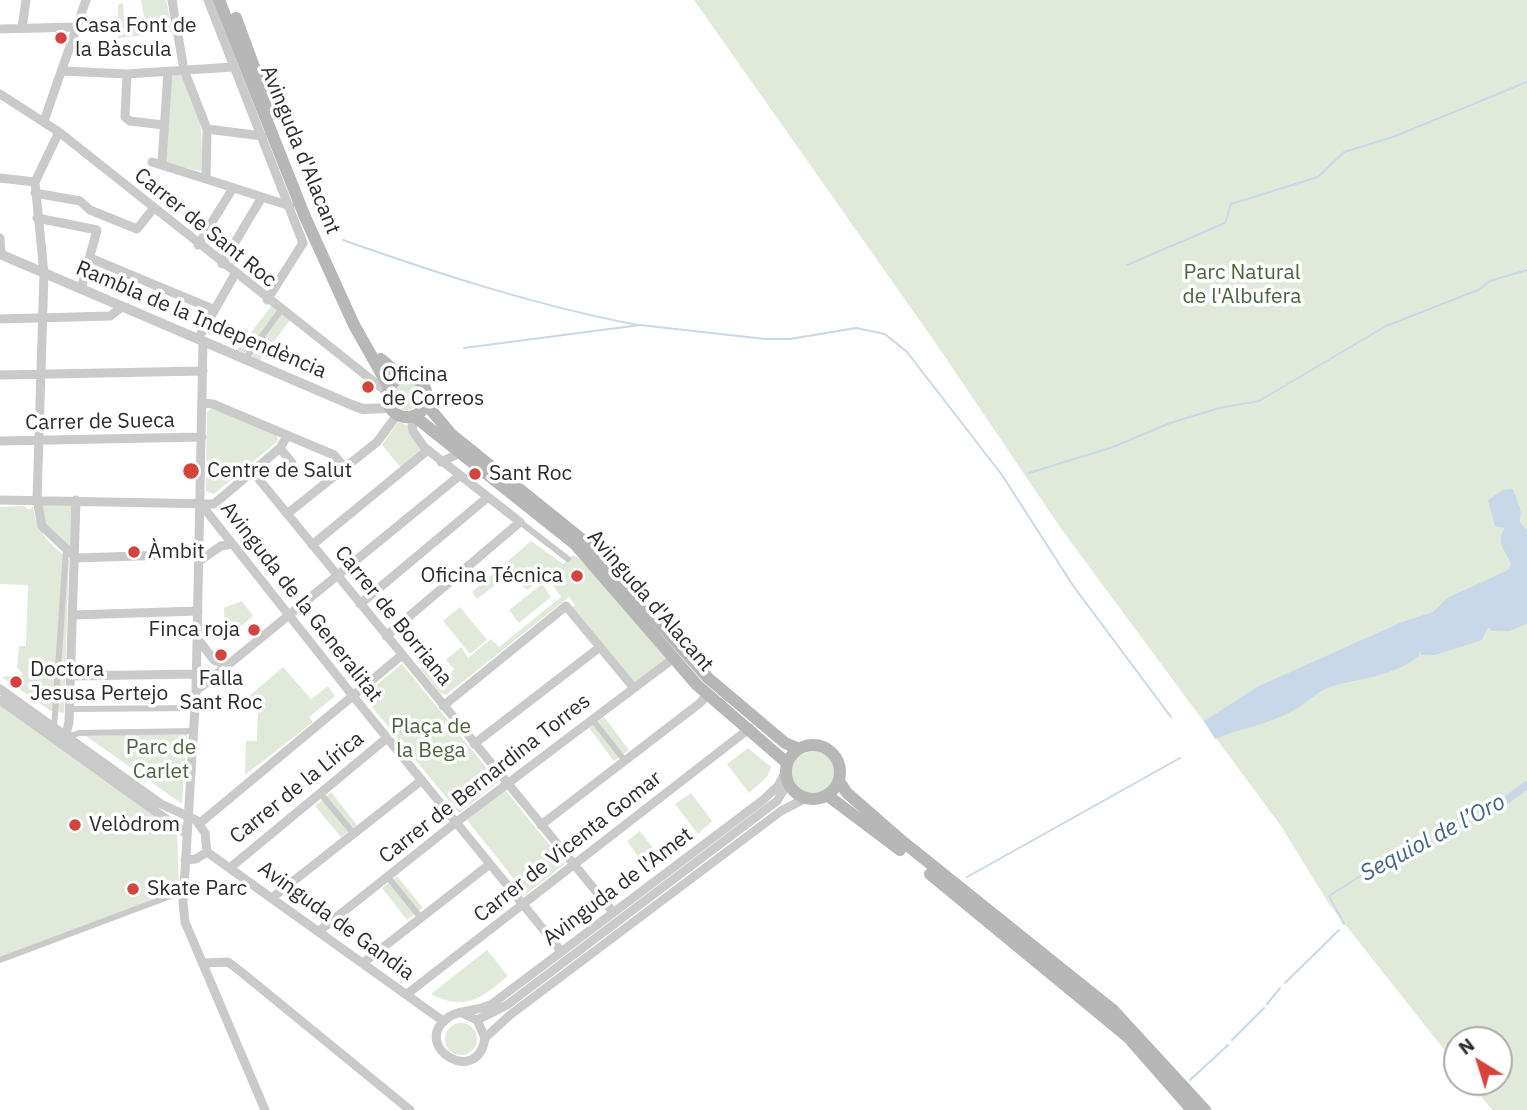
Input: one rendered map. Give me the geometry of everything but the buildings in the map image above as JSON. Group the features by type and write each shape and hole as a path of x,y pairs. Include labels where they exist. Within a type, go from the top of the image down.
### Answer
{"main road":[{"name":"Avinguda d'Alacant","path":"219,0 301,207 354,325 388,389"},
{"name":"Avinguda d'Alacant","path":"228,0 277,132 354,311 387,367 401,377"},
{"path":"401,377 414,377 424,385 426,404 413,416 393,412 388,389 401,377"},
{"name":"Avinguda d'Alacant","path":"426,404 452,435 595,550 708,678 785,743 799,749"},
{"name":"Avinguda d'Alacant","path":"413,416 575,544 674,658 708,694 750,728 787,773"},
{"path":"839,781 827,795 804,799 787,773 799,749 808,745 826,748 838,763 839,781 847,793 902,841 1114,1011 1205,1110"},
{"path":"827,795 872,827 1106,1017 1128,1037 1192,1110"}],"street":[{"path":"22,28 26,0"},
{"path":"44,121 86,0"},
{"path":"172,0 184,69 207,129 205,178"},
{"name":"Avinguda d'Alacant","path":"208,0 303,243 267,300"},
{"path":"0,29 77,27"},
{"path":"62,71 127,74 233,67"},
{"path":"164,166 164,125 169,72"},
{"path":"127,74 125,117 130,121 164,125"},
{"name":"Carrer de Sant Roc","path":"0,94 59,132 267,300 388,389"},
{"path":"207,129 261,136"},
{"path":"59,132 35,182 44,274 37,500 42,526 76,558 199,557 221,545 232,544"},
{"path":"152,162 287,205 301,207"},
{"path":"0,178 35,182"},
{"path":"198,245 233,188"},
{"path":"35,193 80,201 90,210 137,229 153,209"},
{"path":"222,264 262,197"},
{"path":"37,218 97,230 81,289"},
{"path":"0,238 1,254"},
{"name":"Rambla de la Independència","path":"1,254 352,405 393,412"},
{"path":"90,258 215,310"},
{"path":"235,274 201,340 203,371 196,691 185,860 185,922 265,1110"},
{"path":"0,318 110,316 122,307"},
{"path":"245,359 281,310"},
{"path":"0,375 203,371"},
{"path":"202,403 213,404 334,455 346,469"},
{"path":"287,514 377,442 393,412"},
{"name":"Avinguda d'Alacant","path":"413,416 413,431 441,462 568,559"},
{"path":"0,500 214,504 280,448 287,436"},
{"name":"Carrer de Sueca","path":"0,441 202,437"},
{"path":"280,448 292,463"},
{"path":"312,545 428,450"},
{"path":"441,462 460,453"},
{"name":"Carrer de Borriana","path":"253,472 613,912"},
{"path":"196,691 460,477"},
{"path":"360,604 488,497"},
{"path":"66,736 70,709 74,615 76,500"},
{"name":"Avinguda de la Generalitat","path":"200,503 561,951"},
{"path":"386,636 520,522"},
{"path":"54,728 66,550"},
{"path":"443,706 564,607 634,687"},
{"path":"74,615 198,611"},
{"path":"197,638 214,660 226,665"},
{"path":"474,744 600,647"},
{"path":"200,823 402,656"},
{"name":"Carrer de Bernardina Torres","path":"319,931 456,822 674,658"},
{"path":"71,676 196,674"},
{"path":"0,689 161,804 200,823 208,841 207,852 196,859 185,860"},
{"path":"541,825 700,703 708,694"},
{"path":"0,700 187,835"},
{"path":"70,709 195,708"},
{"path":"592,719 625,761"},
{"name":"Carrer de Vicenta Gomar","path":"407,994 750,728"},
{"path":"66,736 79,733 194,731"},
{"name":"Carrer de la Lírica","path":"231,867 387,737"},
{"name":"Avinguda de l'Amet","path":"461,1013 492,1004 763,800 787,773"},
{"name":"Avinguda de l'Amet","path":"477,1020 507,1005 777,801 787,773"},
{"path":"273,897 422,780"},
{"path":"320,793 354,834"},
{"name":"Avinguda de l'Amet","path":"485,1038 509,1014 781,811 804,799"},
{"name":"Avinguda de Gandia","path":"207,852 443,1021"},
{"path":"363,963 490,864"},
{"path":"387,876 421,918"},
{"path":"0,960 184,891"},
{"path":"202,964 228,962 410,1110"},
{"path":"461,1013 477,1020 485,1038 483,1048 472,1059 457,1062 450,1059 439,1048 437,1041 443,1021 461,1013"}],"green space":[{"path":"141,0 166,0 173,32 118,38 118,5 123,3 124,17 130,16 131,23 145,21"},
{"name":"Parc Natural de l'Albufera","path":"694,0 1527,0 1527,1110 1492,1110 1481,1096 1513,1096 1513,1026 1443,1026 1443,1048 1329,904 1281,826 1062,530 937,345"},
{"path":"180,75 188,84 198,108 202,171 168,165 166,161 171,77"},
{"path":"273,304 291,319 257,364 234,354"},
{"path":"406,382 416,386 420,396 416,406 406,410 396,406 392,396 396,386"},
{"path":"214,407 277,435 278,441 214,494 206,491 207,412"},
{"path":"398,422 407,425 421,451 402,469 382,445"},
{"path":"42,502 72,502 72,551 43,525"},
{"path":"24,506 29,510 33,506 37,523 45,536 69,559 64,713 51,711 2,677 23,675 17,667 19,646 26,646 28,585 0,584 0,507"},
{"path":"531,541 563,564 573,555 581,560 674,658 633,687 570,610 575,605 569,597 446,695 440,693 420,668 431,659 447,676 454,669 446,660 461,647 468,658 491,639 499,647 561,597 546,575 527,590 510,574 477,599 472,592"},
{"path":"542,584 551,597 519,623 509,610"},
{"path":"242,601 253,616 225,640 224,608"},
{"path":"460,607 487,640 470,654 443,621"},
{"name":"Plaça de la Bega","path":"402,664 498,782 459,813 363,696"},
{"path":"283,667 311,699 328,686 335,696 309,717 313,722 245,775 246,741 257,741 258,712 247,698"},
{"path":"0,700 177,827 179,891 0,958"},
{"path":"604,717 629,750 614,761 589,728"},
{"name":"Parc de Carlet","path":"187,733 182,804 86,736"},
{"path":"748,748 771,767 767,777 749,793 727,764"},
{"path":"814,751 829,758 836,773 829,788 814,795 799,788 792,773 799,758"},
{"name":"Plaça de la Bega","path":"505,790 565,864 526,894 467,820"},
{"path":"331,792 357,825 341,837 315,806"},
{"path":"691,793 712,821 698,834 675,804"},
{"path":"640,831 662,860 648,870 627,841"},
{"path":"397,876 423,908 407,920 382,888"},
{"path":"487,950 508,976 498,984 481,996 463,1002 454,1002 431,994"},
{"path":"461,1023 472,1028 477,1039 472,1050 461,1055 450,1050 445,1039 450,1028"}],"water":[{"path":"1513,489 1521,511 1520,522 1527,530 1527,624 1509,631 1492,631 1488,627 1482,640 1435,655 1422,655 1419,651 1419,656 1399,668 1327,688 1286,714 1215,739 1204,721 1259,686 1402,622 1433,612 1447,598 1508,570 1511,565 1501,543 1505,528 1495,526 1488,500 1503,490"}],"waterway":[{"path":"1127,265 1225,223 1231,204 1318,177 1344,152 1393,137 1527,82"},
{"path":"343,240 489,288 638,325"},
{"path":"1029,473 1113,447 1170,423 1219,408 1259,401 1386,326 1478,290 1490,281 1527,270"},
{"path":"464,348 640,325 765,339 790,339 856,328 885,334 907,352 1002,475 1074,587 1171,717"},
{"path":"967,877 1180,758"},
{"name":"Sequiol de l’Oro","path":"1487,814 1527,785"},
{"name":"Sequiol de l’Oro","path":"1344,924 1329,896 1403,849 1434,840 1487,814"},
{"name":"Sequiol de l’Oro","path":"1285,983 1339,930"},
{"name":"Sequiol de l’Oro","path":"1267,1004 1280,988"},
{"name":"Sequiol de l’Oro","path":"1232,1040 1264,1008"},
{"name":"Sequiol de l’Oro","path":"1190,1080 1228,1045"}],"place":[{"name":"Casa Font de la Bàscula","path":"61,38"},
{"name":"Oficina de Correos","path":"368,387"},
{"name":"Centre de Salut","path":"191,471"},
{"name":"Sant Roc","path":"475,474"},
{"name":"Àmbit","path":"134,552"},
{"name":"Oficina Técnica","path":"577,576"},
{"name":"Finca roja","path":"254,630"},
{"name":"Falla Sant Roc","path":"221,655"},
{"name":"Doctora Jesusa Pertejo","path":"16,682"},
{"name":"Velòdrom","path":"75,825"},
{"name":"Skate Parc","path":"133,889"}]}
